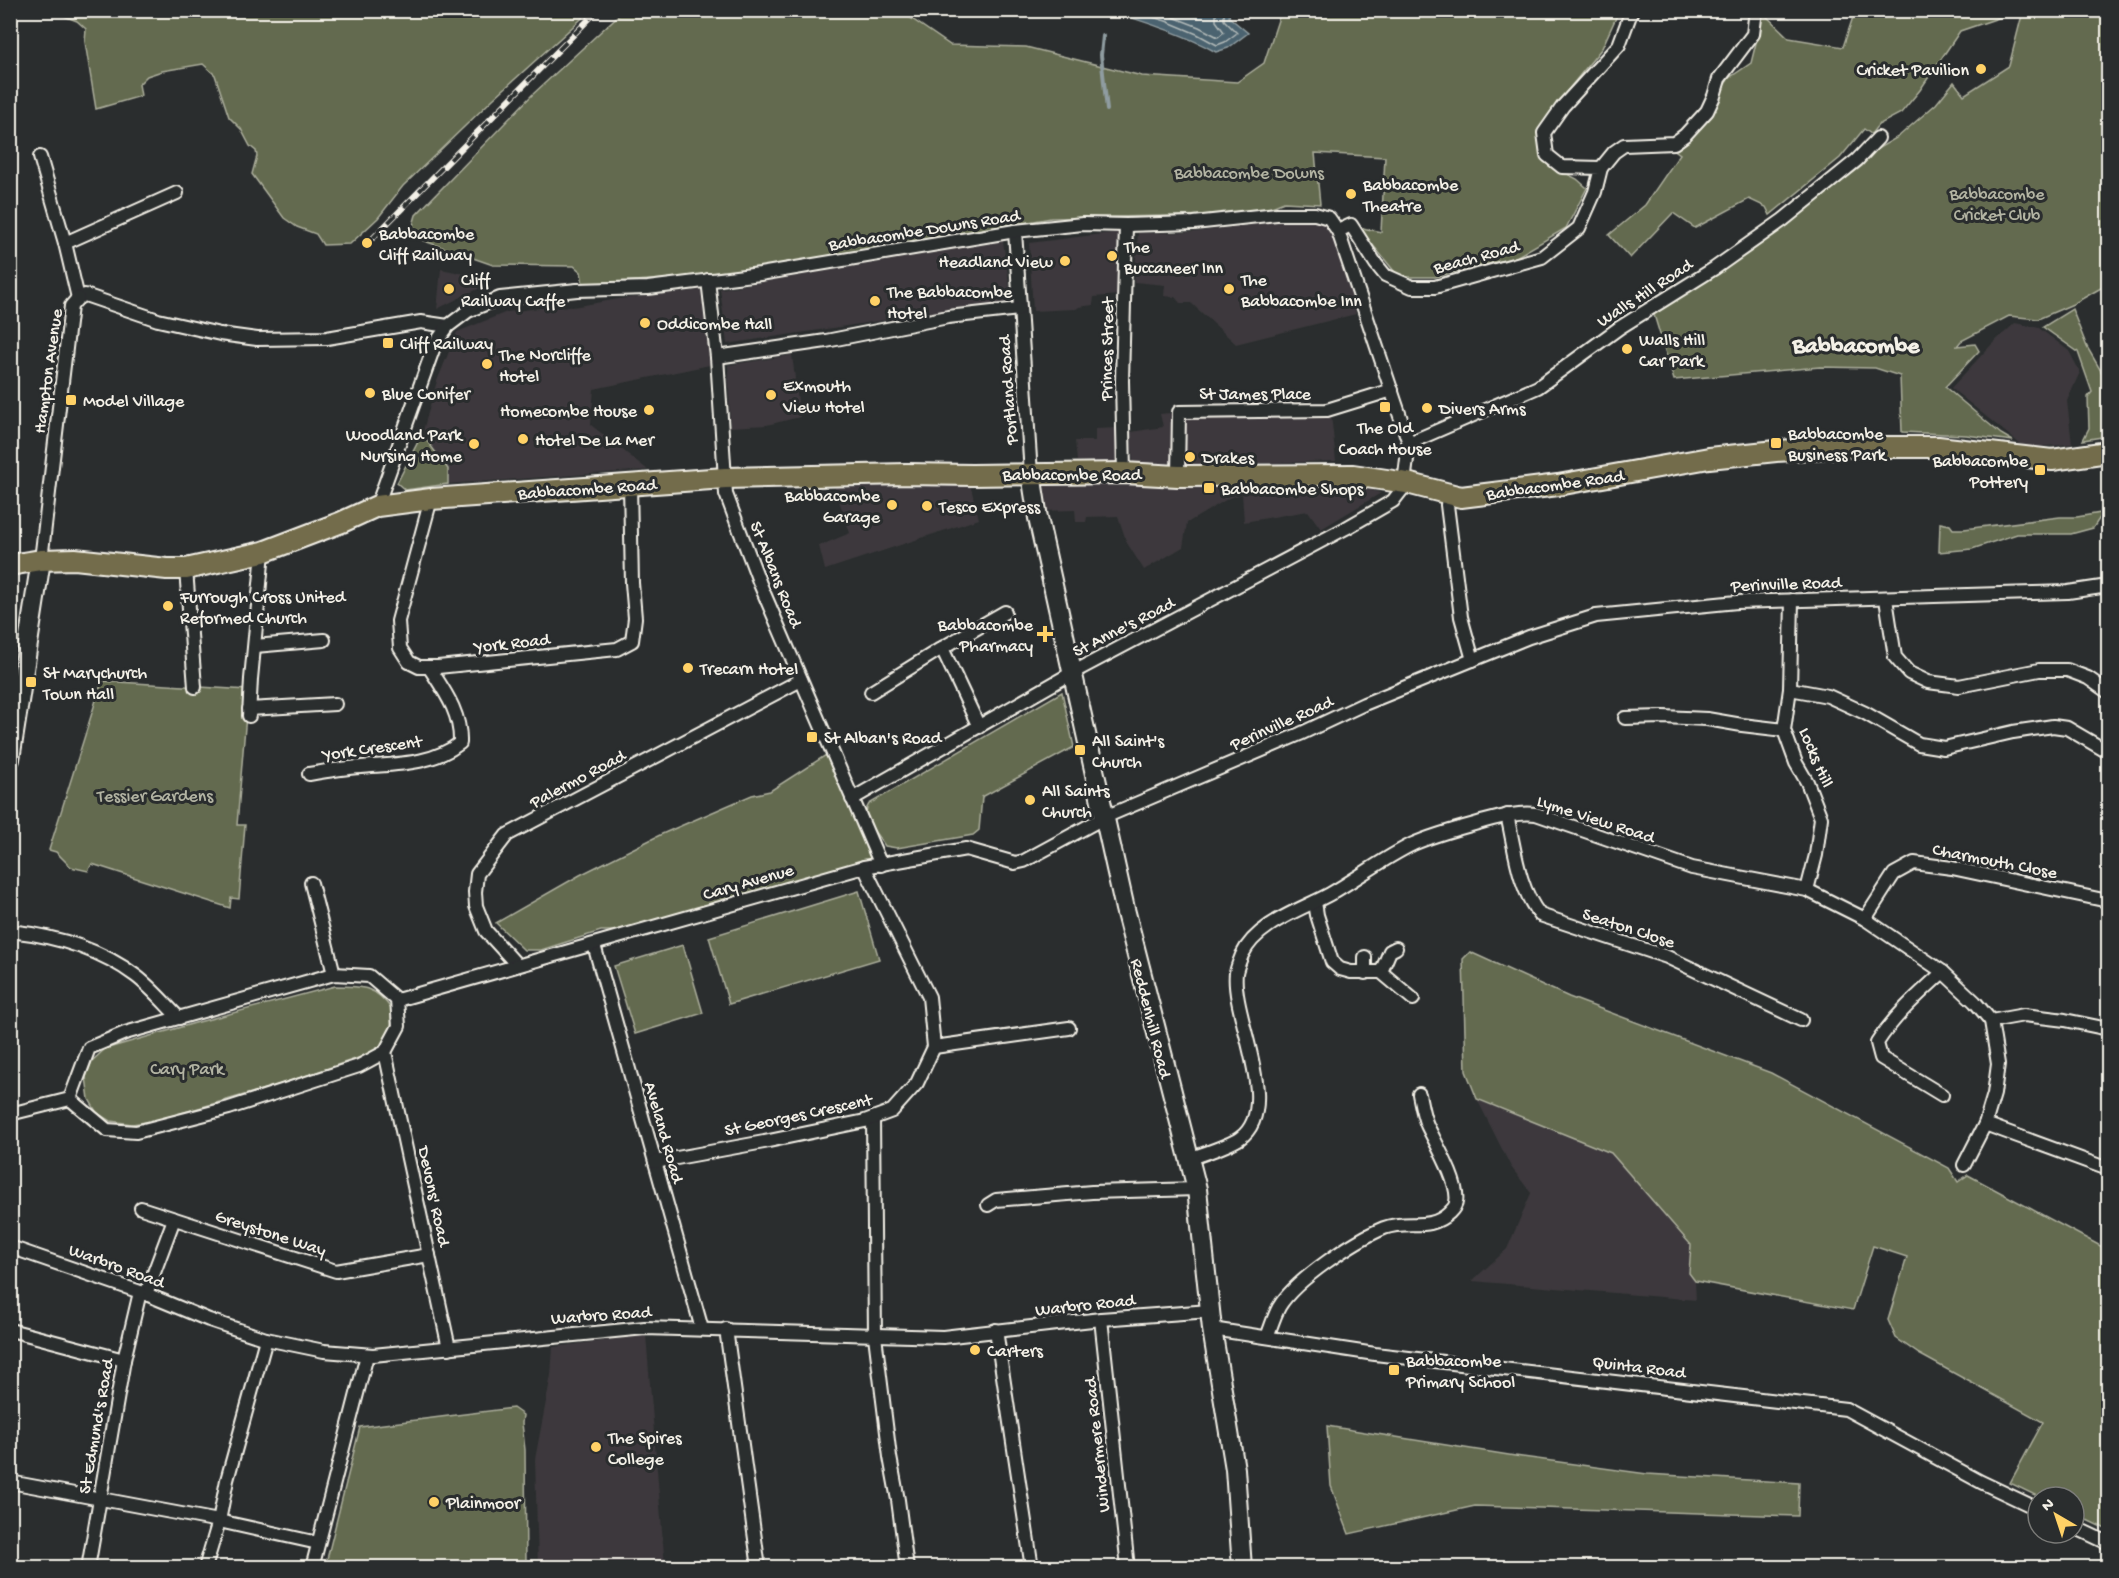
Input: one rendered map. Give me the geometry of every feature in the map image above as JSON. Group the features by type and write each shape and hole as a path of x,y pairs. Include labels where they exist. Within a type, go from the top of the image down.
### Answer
{"main road":[{"name":"Babbacombe Road","path":"10,565 41,560 75,559 186,569 263,552 377,506 431,499 725,478 1124,472 1178,476 1353,475 1405,483 1461,497 1558,485 1709,458 1787,450 1844,447 1938,447 2052,460 2109,452"}],"street":[{"path":"1601,168 1562,167 1547,154 1544,133 1563,106 1619,45 1632,10"},
{"name":"Beach Road","path":"1338,231 1351,225 1385,275 1412,287 1435,287 1542,257 1579,228 1601,168 1614,152 1624,145 1674,143 1685,135 1707,111 1719,79 1753,34 1756,10"},
{"name":"Walls Hill Road","path":"1409,443 1538,387 1619,328 1715,268 1783,220 1857,160 1878,138"},
{"name":"Hampton Avenue","path":"40,157 78,298 71,306 41,560"},
{"path":"65,243 177,193"},
{"name":"Babbacombe Downs Road","path":"377,506 435,344 448,326 468,311 500,298 577,290 648,288 760,274 1015,231 1083,224 1194,223 1277,214 1315,214 1329,218 1338,231"},
{"name":"Princes Street","path":"1124,472 1122,381 1126,225"},
{"name":"Portland Road","path":"1015,231 1030,474"},
{"path":"1338,231 1409,443 1405,483"},
{"name":"St Albans Road","path":"708,280 717,357 726,494 760,584 881,865"},
{"path":"78,298 85,295 159,320 220,334 257,339 327,338 421,322 448,326"},
{"path":"717,357 826,341 948,317 1019,309"},
{"name":"St James Place","path":"1178,476 1179,412 1326,410 1392,390"},
{"name":"Reddenhill Road","path":"1030,474 1125,909 1197,1189 1212,1329 1234,1469 1242,1568"},
{"name":"St Anne's Road","path":"852,799 1072,673 1346,528 1393,501 1405,483"},
{"name":"York Road","path":"429,667 617,649 632,642 635,618 630,485"},
{"path":"1448,495 1447,505 1461,617 1473,660"},
{"path":"429,667 419,667 409,662 400,648 398,621 431,499"},
{"path":"263,552 249,712 335,704"},
{"path":"10,759 41,560"},
{"path":"186,569 195,687"},
{"name":"Perinville Road","path":"1105,817 1300,734 1364,704 1529,637 1596,616 1737,602 2068,592 2109,586"},
{"path":"1886,598 1895,657 1909,673 1928,682 1959,686 2039,670 2067,670 2088,678 2109,692"},
{"name":"Locks Hill","path":"1792,600 1790,689 1784,729 1796,763 1807,782 1821,818 1816,855 1807,890"},
{"path":"871,692 1005,612"},
{"path":"255,646 324,640"},
{"path":"942,648 979,727"},
{"name":"York Crescent","path":"309,774 416,761 447,753 460,743 461,726 450,701 429,667"},
{"name":"Palermo Road","path":"517,965 486,931 476,906 477,874 507,835 801,680"},
{"path":"1790,689 1828,696 1865,713 1919,744 1944,748 2053,726 2067,728 2109,752"},
{"path":"1625,718 1707,719 1784,729"},
{"name":"Lyme View Road","path":"1189,1159 1239,1138 1250,1127 1257,1113 1256,1081 1237,992 1236,972 1243,954 1254,938 1288,915 1315,902 1413,844 1451,830 1507,815 1536,814 1692,868 1807,890 1865,919 1943,972 1975,1002 1991,1021"},
{"name":"Seaton Close","path":"1507,815 1523,884 1530,903 1540,915 1667,957 1802,1020"},
{"name":"Cary Avenue","path":"397,1000 864,867 966,849 1015,863 1024,861 1105,817"},
{"name":"Charmouth Close","path":"1865,919 1893,874 1914,863 1952,868 2109,901"},
{"path":"864,867 929,997 934,1047 1069,1028"},
{"path":"311,883 334,974"},
{"path":"1315,902 1332,963 1340,969 1365,973 1381,972 1413,999"},
{"path":"10,931 70,942 111,959 136,976 179,1018"},
{"name":"Aveland Road","path":"594,945 702,1329"},
{"path":"1381,972 1390,951 1396,948"},
{"path":"1365,957 1365,973"},
{"path":"1942,1095 1881,1058 1877,1043 1888,1025 1943,972"},
{"path":"334,974 369,976 397,1000 399,1026 385,1052 359,1066 229,1108 136,1132 107,1130 70,1099 89,1048 124,1033 334,974"},
{"path":"1964,1165 1985,1124 1994,1094 1998,1064 1991,1021 2024,1015 2109,1029"},
{"name":"St Georges Crescent","path":"655,1162 764,1142 873,1118 892,1110 917,1083 934,1047"},
{"name":"Devons' Road","path":"385,1052 448,1348"},
{"path":"1267,1337 1280,1306 1294,1290 1329,1260 1366,1236 1386,1227 1404,1223 1430,1224 1439,1221 1454,1208 1457,1201 1453,1184 1442,1154 1426,1123 1419,1094"},
{"path":"10,1114 70,1099"},
{"path":"873,1118 875,1336 907,1568"},
{"path":"1985,1124 2109,1168"},
{"path":"988,1205 996,1200 1092,1192 1197,1189"},
{"name":"Greystone Way","path":"141,1208 336,1271 429,1255"},
{"path":"143,1293 174,1219"},
{"name":"Warbro Road","path":"10,1247 266,1339 324,1351 367,1355 645,1328 943,1337 1101,1319 1210,1311"},
{"name":"St Edmund's Road","path":"88,1568 124,1360 143,1293"},
{"name":"Windermere Road","path":"1101,1319 1128,1568"},
{"path":"726,1329 759,1568"},
{"name":"Quinta Road","path":"1212,1329 1376,1354 1846,1409 1981,1482 2026,1503"},
{"path":"10,1330 124,1360"},
{"path":"996,1330 1032,1568"},
{"path":"204,1568 219,1521 227,1480 266,1339"},
{"path":"312,1568 367,1355"},
{"path":"15,1483 219,1521 318,1543"},
{"path":"2086,1532 2109,1543"}],"shaded area":[{"path":"1321,216 1332,232 1342,258 1356,314 1236,344 1191,303 1180,303 1175,297 1164,296 1165,285 1134,282 1138,233 1193,232"},
{"path":"1118,232 1123,287 1120,295 1094,297 1093,305 1076,309 1033,311 1029,243"},
{"path":"1003,241 1012,301 727,344 720,289"},
{"path":"441,269 485,278 484,286 437,309"},
{"path":"701,290 710,365 594,389 591,425 648,470 448,484 448,469 422,434 437,381 457,332 507,312 556,306 573,307 618,299"},
{"path":"2015,323 2039,328 2069,351 2080,372 2067,401 2072,444 2025,448 1951,388"},
{"path":"792,355 800,417 767,425 730,427 728,365"},
{"path":"1179,412 1331,414 1336,461 1183,466 1175,463 1133,464 1131,432 1163,427 1160,414"},
{"path":"1118,428 1116,463 1077,461 1075,441 1095,441 1095,429"},
{"path":"1043,482 1345,482 1381,493 1321,529 1308,511 1244,522 1242,494 1229,498 1187,523 1183,547 1144,570 1127,543 1118,516 1087,517 1086,522 1076,522 1075,510 1044,511"},
{"path":"833,483 970,484 979,519 825,570 819,546 850,533"},
{"path":"1477,1099 1611,1153 1691,1246 1689,1273 1695,1281 1696,1300 1472,1281 1507,1249 1531,1193 1511,1167"},
{"name":"The Spires College","path":"646,1335 665,1567 538,1567 535,1459 551,1375 553,1347"}],"green space":[{"name":"Babbacombe Downs","path":"854,10 909,17 950,45 1026,47 1142,76 1237,82 1264,63 1281,11 1513,10 1535,15 1543,10 1619,11 1602,48 1564,95 1539,134 1544,162 1577,179 1587,188 1566,228 1516,257 1435,277 1399,277 1358,227 1381,232 1385,157 1315,153 1320,204 1284,202 1269,208 1229,215 1051,218 767,269 701,277 583,284 581,272 574,266 493,265 410,236 416,215 532,95 623,11"},
{"path":"51,11 590,11 493,99 403,186 378,218 350,244 323,245 316,234 297,227 284,218 252,174 257,156 256,151 250,146 241,129 229,117 215,75 203,64 147,76 139,84 141,96 96,109 85,42 86,29 77,21"},
{"path":"1761,11 1789,38 1843,47 1855,11 2019,11 1960,31 1920,90 1901,113 1878,125 1871,134 1864,129 1840,158 1770,215 1766,207 1749,199 1695,228 1673,213 1630,258 1609,235 1645,205 1680,154 1672,148 1691,137 1729,78 1751,63"},
{"name":"Babbacombe Cricket Club","path":"2023,11 2108,11 2108,284 2073,304 2038,319 2009,316 1961,341 1957,346 1975,344 1979,351 1945,387 2001,434 2013,441 1966,435 1902,432 1900,376 1875,368 1820,367 1674,380 1651,305 1787,224 1862,166 1877,149 1898,137 1936,104 1954,82 1964,95 2009,66"},
{"path":"2072,309 2087,347 2108,383 2108,436 2083,440 2089,428 2088,397 2092,392 2078,352 2043,327"},
{"path":"422,434 448,469 448,484 405,490 397,483"},
{"path":"2101,513 2093,528 2071,534 2017,534 1972,549 1939,552 1940,523 1950,525 1953,529 1964,529"},
{"name":"Tessier Gardens","path":"102,681 248,690 237,825 245,825 239,899 231,898 230,908 92,864 88,871 71,867 56,852 49,850"},
{"path":"1062,692 1074,747 982,797 979,830 973,835 897,848 885,846 868,820 866,814 869,804"},
{"path":"826,755 875,861 626,931 601,931 541,950 524,950 496,923 580,875 662,834 752,795 770,791"},
{"path":"859,891 879,959 729,1004 709,937"},
{"path":"683,945 703,1013 635,1034 614,966"},
{"path":"1470,952 1569,997 1771,1073 1949,1168 1958,1182 1968,1175 2108,1250 2108,1530 2086,1520 2086,1485 2026,1485 2026,1491 2010,1483 2043,1422 1919,1354 1896,1338 1888,1320 1907,1257 1873,1246 1853,1310 1695,1281 1689,1273 1691,1245 1611,1153 1477,1099 1466,1071 1463,959"},
{"name":"Cary Park","path":"335,986 368,989 380,996 392,1010 391,1028 384,1043 370,1054 275,1086 153,1121 132,1124 110,1121 97,1113 89,1099 86,1077 92,1061 105,1049"},
{"name":"Plainmoor","path":"513,1408 523,1415 526,1567 325,1567 360,1427"},
{"path":"1327,1426 1647,1474 1799,1483 1798,1516 1475,1506 1349,1534 1331,1486"}],"water":[{"path":"1111,11 1230,11 1229,17 1248,33 1228,48 1216,52 1177,34"}],"waterway":[{"path":"1103,36 1101,55 1107,110"}],"railway":[{"path":"373,238 598,10"}],"place":[{"name":"Cricket Pavilion","path":"1981,69"},
{"name":"Babbacombe Theatre","path":"1351,194"},
{"name":"Babbacombe Cliff Railway","path":"367,243"},
{"name":"The Buccaneer Inn","path":"1112,256"},
{"name":"Headland View","path":"1065,261"},
{"name":"Cliff Railway Caffe","path":"449,289"},
{"name":"The Babbacombe Inn","path":"1229,289"},
{"name":"The Babbacombe Hotel","path":"875,301"},
{"name":"Oddicombe Hall","path":"645,323"},
{"name":"Cliff Railway","path":"388,343"},
{"name":"Walls Hill Car Park","path":"1627,349"},
{"name":"The Norcliffe Hotel","path":"487,364"},
{"name":"Blue Conifer","path":"370,393"},
{"name":"Exmouth View Hotel","path":"771,395"},
{"name":"Model Village","path":"71,400"},
{"name":"The Old Coach House","path":"1385,407"},
{"name":"Divers Arms","path":"1427,408"},
{"name":"Homecombe House","path":"649,410"},
{"name":"Hotel De La Mer","path":"523,439"},
{"name":"Babbacombe Business Park","path":"1776,443"},
{"name":"Woodland Park Nursing Home","path":"474,444"},
{"name":"Drakes","path":"1190,457"},
{"name":"Babbacombe Pottery","path":"2040,470"},
{"name":"Babbacombe Shops","path":"1209,488"},
{"name":"Babbacombe Garage","path":"892,505"},
{"name":"Tesco Express","path":"927,506"},
{"name":"Furrough Cross United Reformed Church","path":"168,606"},
{"name":"Babbacombe Pharmacy","path":"1045,634"},
{"name":"Trecarn Hotel","path":"688,668"},
{"name":"St Marychurch Town Hall","path":"31,682"},
{"name":"St Alban's Road","path":"812,737"},
{"name":"All Saint's Church","path":"1080,750"},
{"name":"All Saints Church","path":"1030,800"},
{"name":"Carters","path":"975,1350"},
{"name":"Babbacombe Primary School","path":"1394,1370"},
{"name":"The Spires College","path":"596,1447"},
{"name":"Plainmoor","path":"434,1502"}],"district":[{"name":"Babbacombe","path":"1856,344"}]}
